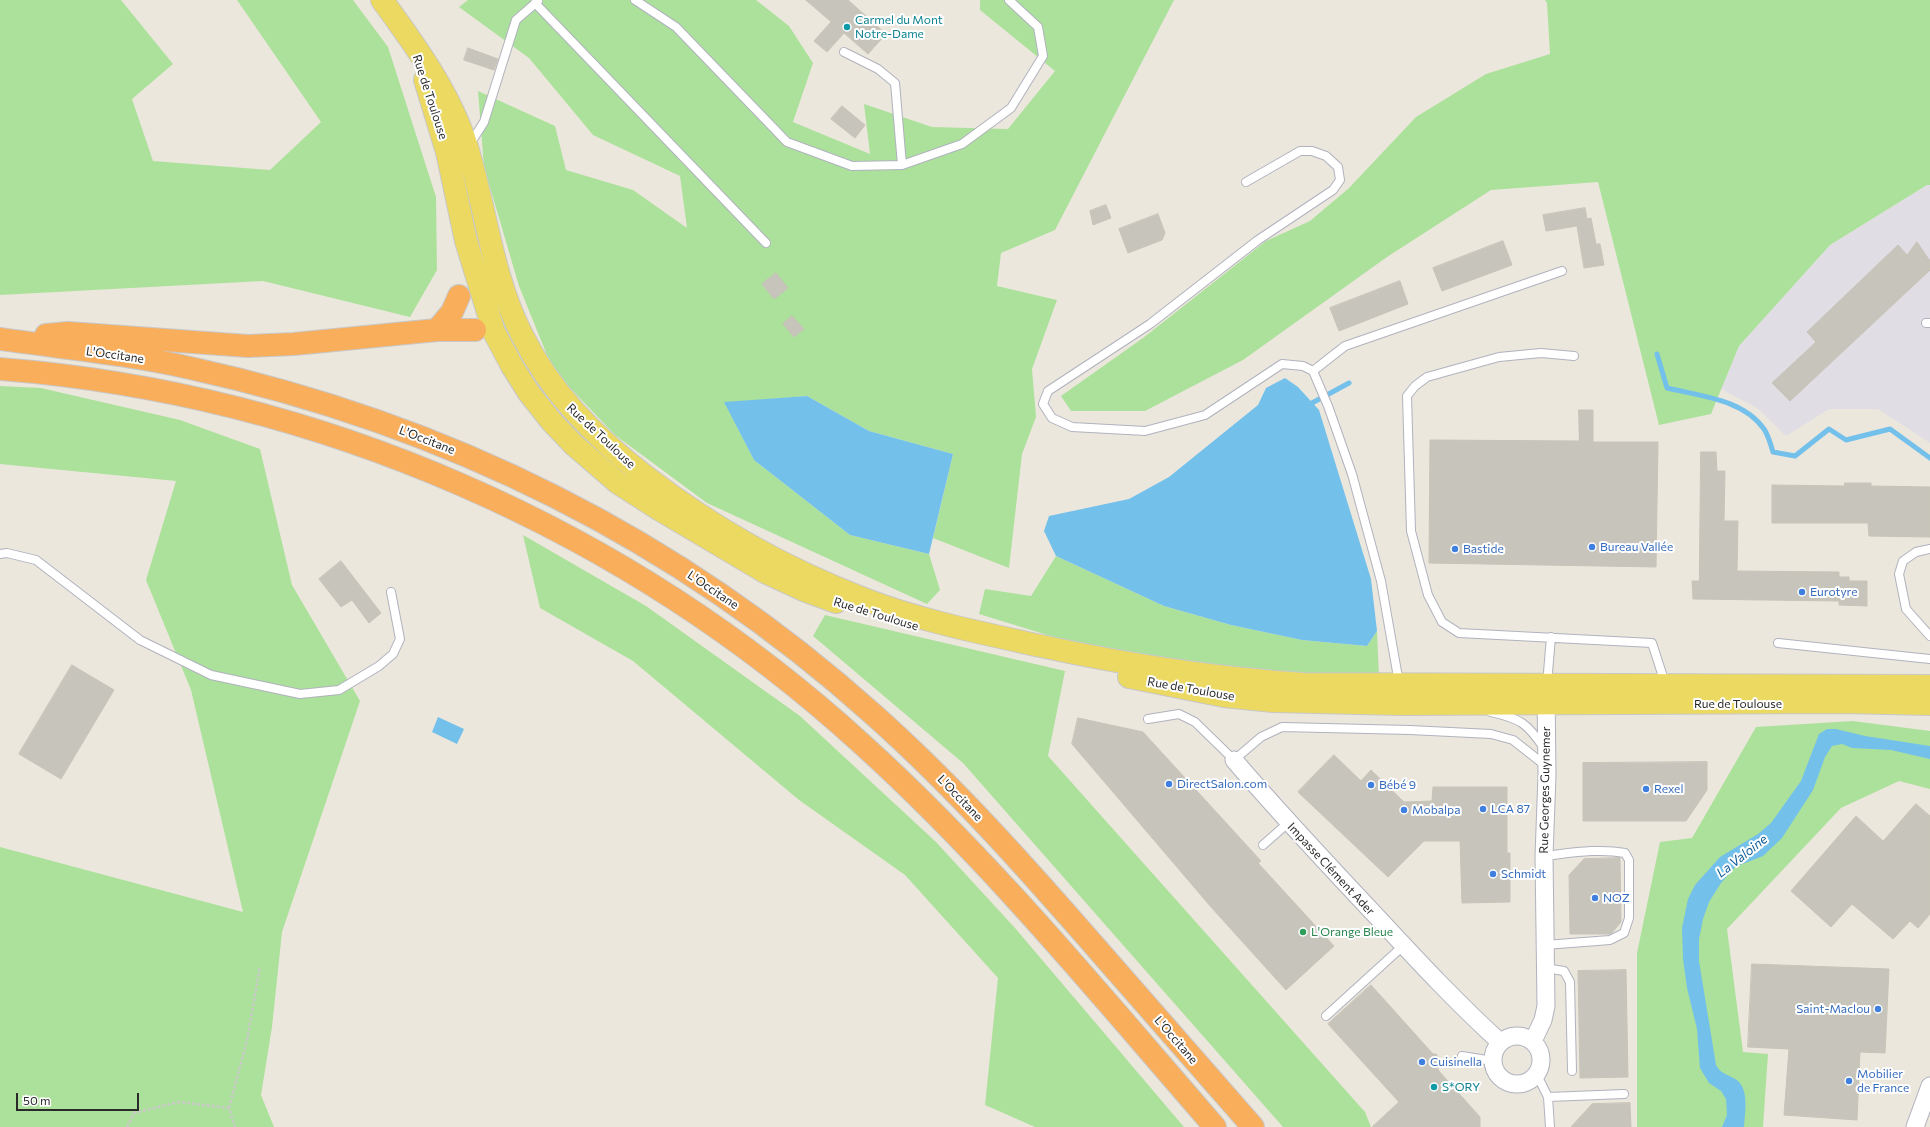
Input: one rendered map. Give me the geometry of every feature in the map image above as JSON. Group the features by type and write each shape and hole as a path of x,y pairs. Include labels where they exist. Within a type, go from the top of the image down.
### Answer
{"highway":[{"path":"437,330 452,312 459,296"},
{"path":"0,339 68,333 248,346 294,344 437,330 485,331"},
{"name":"L'Occitane","path":"0,339 125,356 188,367 288,392 352,411 493,466 553,495 661,556 727,598 770,629 834,680 924,762 1040,883 1253,1127"},
{"path":"0,369 141,387 272,417 338,438 408,463 510,506 607,557 660,590 703,618 803,692 902,781 943,822 1034,920 1215,1127"}],"main road":[{"name":"Rue de Toulouse","path":"382,0 412,41 457,150 507,299 522,334 540,366 572,410 662,500"},
{"name":"Rue de Toulouse","path":"457,150 466,241 485,331 552,422 574,445 618,483 662,500 709,521 761,551 816,578 866,600 967,630 1112,661 1214,677 1400,694 1453,704 1666,686 1930,686"},
{"path":"459,296 463,276 466,241"},
{"path":"485,331 522,334"},
{"name":"Rue de Toulouse","path":"1400,694 1546,695 1930,704"}],"street":[{"name":"Rue Georges Guynemer","path":"1533,1041 1543,1020 1546,1006 1544,856 1547,760 1546,695"},
{"name":"Impasse Clément Ader","path":"1234,760 1288,824 1403,946 1475,1020 1500,1042"},
{"path":"1516,1036 1525,1037 1533,1041 1539,1048 1542,1057 1541,1066 1536,1075 1529,1082 1520,1084 1510,1083 1501,1079 1495,1071 1493,1061 1496,1048 1500,1042 1508,1037 1516,1036"},
{"path":"1915,1127 1930,1086"}],"lane":[{"path":"635,0 676,27 787,142 852,166 902,164 962,144 1011,108 1043,56 1038,27 1009,0"},
{"path":"457,150 484,122 516,20 537,2 766,243"},
{"path":"844,52 878,69 895,83 902,164"},
{"path":"1246,182 1300,151 1312,151 1326,156 1338,168 1340,180 1333,190 1258,240 1150,324 1048,391 1043,404 1052,418 1072,427 1145,431 1205,415 1282,364 1303,366 1313,372 1328,406 1352,474 1381,581 1400,694"},
{"path":"1313,372 1345,346 1562,271"},
{"path":"1574,356 1541,353 1499,357 1427,377 1415,386 1407,396 1411,531 1428,595 1442,622 1459,633 1652,643 1666,686"},
{"path":"1930,549 1916,552 1903,561 1899,574 1906,609 1930,636"},
{"path":"0,554 7,553 36,560 140,640 211,675 300,694 339,690 379,666 393,654 400,639 391,592"},
{"path":"1546,695 1551,637"},
{"path":"1778,643 1930,659"},
{"path":"1453,704 1512,717 1531,729 1547,760"},
{"path":"1148,719 1179,714 1190,719 1195,722 1234,760 1261,737 1282,728 1380,729 1491,734 1504,736 1514,740 1547,760"},
{"path":"1263,845 1288,824"},
{"path":"1544,856 1579,852 1615,851 1625,853 1629,860 1629,918 1624,933 1610,940 1545,945"},
{"path":"1326,1016 1403,946"},
{"path":"1545,968 1564,971 1570,982 1572,1071"},
{"path":"1462,1056 1493,1061"},
{"path":"1536,1075 1548,1097 1550,1127"},
{"path":"1548,1097 1624,1094"}],"path":[{"path":"235,1127 229,1108 247,1040 260,967"},
{"path":"127,1127 134,1113 179,1102 229,1108"}],"shaded area":[{"path":"1927,185 1930,185 1930,443 1878,409 1829,409 1786,436 1757,408 1721,389 1739,346 1830,245"}],"green space":[{"path":"0,0 121,0 173,64 132,99 153,161 270,170 321,122 237,0 353,0 388,47 436,197 437,270 410,317 263,281 0,295"},
{"path":"468,0 756,0 789,26 813,63 793,122 870,154 864,104 932,127 1008,129 1055,71 980,10 980,0 1174,0 1055,230 1001,253 997,286 1057,300 1032,369 1036,417 1022,454 1009,568 933,538 953,454 869,431 807,396 725,403 754,460 850,535 929,554 940,590 927,604 707,503 615,435 553,370 519,286 484,167 478,91 555,126 566,170 633,190 687,228 680,176 593,135 529,58 459,7"},
{"path":"1545,0 1930,0 1930,185 1927,185 1830,245 1739,346 1711,414 1659,425 1598,182 1491,190 1387,257 1243,360 1145,411 1071,411 1061,396 1143,338 1266,241 1310,221 1349,188 1416,117 1486,74 1550,54 1547,3"},
{"path":"0,386 41,388 180,420 260,449 292,585 360,701 282,932 272,1027 261,1095 274,1127 0,1127 0,847 243,912 191,690 146,580 176,481 0,464"},
{"path":"523,535 646,606 800,716 936,842 1015,928 1184,1127 1035,1127 985,1105 998,978 905,875 799,800 633,661 540,608"},
{"path":"1056,556 1164,606 1231,625 1302,640 1367,646 1377,631 1379,677 1215,670 1083,646 979,614 985,589 1031,596"},
{"path":"825,615 1065,671 1048,756 1365,1112 1371,1127 1283,1127 963,763 813,636"},
{"path":"1853,721 1930,731 1930,789 1899,781 1841,808 1727,929 1743,1052 1768,1054 1763,1127 1637,1127 1637,953 1660,842 1692,838 1756,727"}],"water":[{"path":"1285,378 1298,387 1319,410 1371,579 1377,631 1367,646 1302,640 1231,625 1164,606 1056,556 1044,531 1049,516 1129,499 1169,477 1258,405 1266,388"},
{"path":"807,396 869,431 953,454 929,554 850,535 754,460 724,402"},
{"path":"438,717 464,729 457,744 432,732"},
{"name":"La Valoine","path":"1827,729 1836,729 1865,736 1930,746 1930,759 1891,750 1852,748 1842,744 1832,746 1825,757 1813,790 1782,838 1763,856 1735,867 1721,883 1709,902 1703,919 1699,939 1699,961 1716,1065 1721,1071 1738,1081 1744,1091 1746,1103 1744,1127 1722,1127 1727,1115 1726,1099 1721,1091 1709,1083 1700,1068 1697,1029 1687,988 1683,959 1682,928 1688,899 1695,885 1720,857 1758,834 1771,823 1801,781 1819,734"}],"building":[{"name":"Carmel du Mont Notre-Dame","path":"806,0 848,0 886,34 868,54 844,33 827,52 814,41 831,22"},
{"path":"468,48 498,59 494,70 464,60"},
{"path":"842,106 865,125 855,138 831,119"},
{"path":"1106,205 1111,218 1093,225 1090,211"},
{"path":"1585,208 1587,219 1591,218 1596,244 1600,244 1604,265 1584,268 1577,226 1546,231 1543,215"},
{"path":"1158,214 1165,233 1162,240 1128,253 1119,229"},
{"path":"1503,241 1512,265 1442,291 1433,268"},
{"path":"1917,242 1930,261 1930,270 1790,401 1772,383 1816,342 1807,332 1898,245 1907,255"},
{"path":"776,273 788,288 774,299 762,284"},
{"path":"1400,281 1408,304 1339,331 1330,308"},
{"path":"792,316 804,329 794,337 783,324"},
{"path":"1579,410 1593,410 1593,442 1658,442 1656,567 1429,563 1430,440 1579,441"},
{"path":"1701,452 1716,452 1717,471 1725,471 1724,521 1738,521 1737,571 1839,572 1839,577 1849,577 1849,581 1867,581 1867,606 1839,605 1839,601 1693,599 1692,581 1699,581"},
{"path":"1845,483 1871,483 1871,486 1930,487 1930,537 1869,536 1868,523 1772,523 1772,485 1844,486"},
{"path":"341,561 381,613 369,623 352,600 341,607 319,579"},
{"path":"72,665 114,690 61,779 19,754"},
{"path":"1078,718 1143,732 1261,861 1258,863 1334,946 1286,990 1211,907 1072,744"},
{"path":"1334,755 1361,781 1371,770 1404,802 1432,801 1433,787 1507,787 1507,853 1510,853 1510,902 1462,903 1460,841 1424,841 1388,877 1298,792"},
{"path":"1707,762 1707,790 1686,821 1583,821 1583,763"},
{"path":"1916,804 1930,816 1930,914 1918,928 1910,921 1893,939 1852,904 1831,927 1791,891 1856,816 1883,841"},
{"name":"NOZ","path":"1620,858 1621,922 1611,934 1570,934 1569,875 1584,859"},
{"path":"1752,964 1889,969 1885,1053 1860,1052 1857,1120 1784,1115 1789,1049 1748,1047"},
{"path":"1626,970 1628,1077 1580,1078 1578,971"},
{"path":"1371,985 1433,1054 1436,1054 1439,1058 1438,1070 1480,1117 1480,1127 1372,1127 1399,1102 1328,1024"},
{"path":"1630,1103 1631,1127 1571,1127 1592,1104"}],"waterway":[{"path":"1657,354 1667,388 1720,400 1745,411 1764,429 1773,452 1795,456 1829,429 1846,440 1890,429 1930,458"},
{"path":"1312,403 1349,383"}],"place":[{"name":"Carmel du Mont Notre-Dame","path":"847,27"},
{"name":"Bureau Vallée","path":"1592,547"},
{"name":"Bastide","path":"1455,549"},
{"name":"Eurotyre","path":"1802,592"},
{"name":"DirectSalon.com","path":"1169,784"},
{"name":"Bébé 9","path":"1371,785"},
{"name":"Rexel","path":"1646,789"},
{"name":"LCA 87","path":"1483,809"},
{"name":"Mobalpa","path":"1404,810"},
{"name":"Schmidt","path":"1493,874"},
{"name":"NOZ","path":"1595,898"},
{"name":"L'Orange Bleue","path":"1303,932"},
{"name":"Saint-Maclou","path":"1878,1009"},
{"name":"Cuisinella","path":"1422,1062"},
{"name":"Mobilier de France","path":"1849,1081"},
{"name":"S*ORY","path":"1434,1087"}]}
